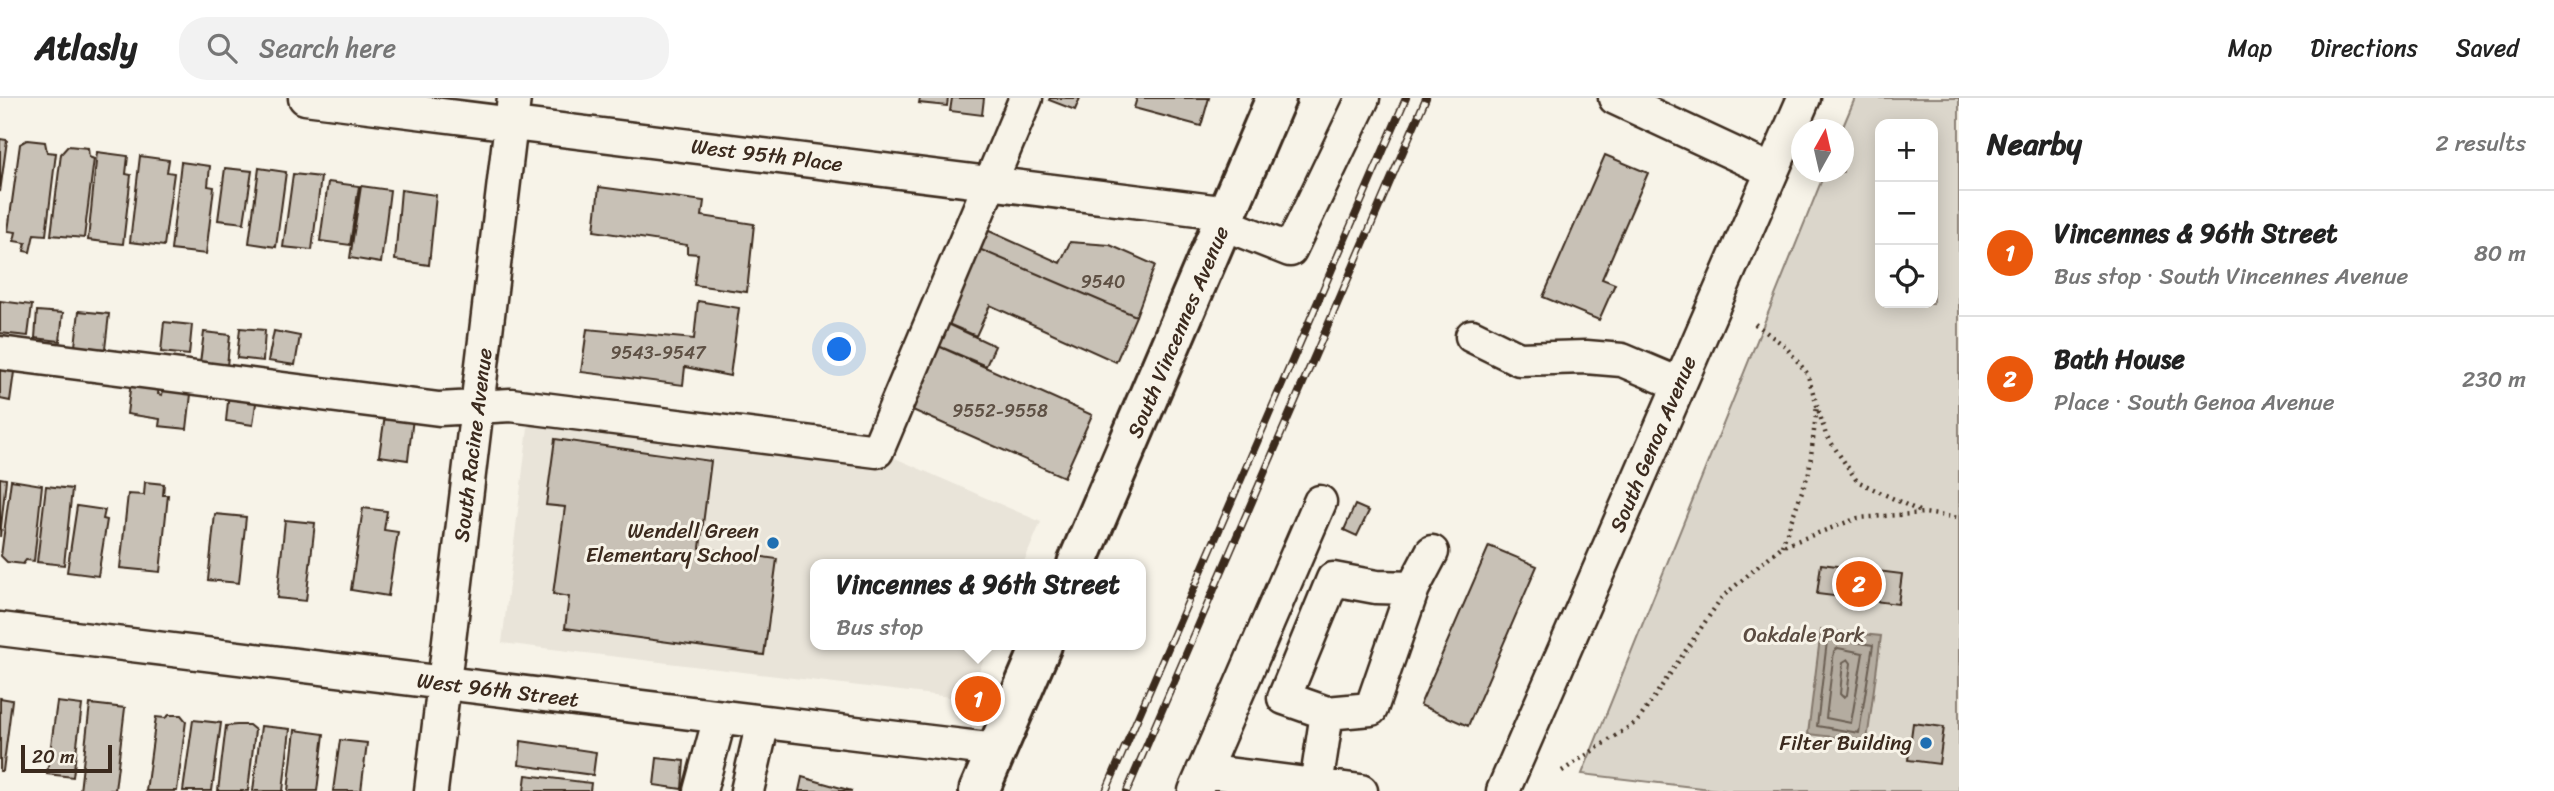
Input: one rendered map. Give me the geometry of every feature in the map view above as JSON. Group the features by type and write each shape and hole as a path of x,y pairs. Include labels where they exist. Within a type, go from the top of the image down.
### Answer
{"main road":[{"name":"South Vincennes Avenue","path":"1079,559 1276,98"},
{"path":"979,791 1040,650"}],"street":[{"name":"West 95th Place","path":"305,98 513,111 1226,218 1290,250 1363,98"},
{"path":"0,353 439,409 524,406 877,451 1026,98"},
{"path":"1615,98 1666,108 1772,171"},
{"name":"South Genoa Avenue","path":"1503,791 1804,98"},
{"name":"South Racine Avenue","path":"431,791 513,111"},
{"path":"1472,336 1519,359 1586,357 1622,360 1679,384"},
{"path":"1320,502 1199,781 1316,786 1361,791"},
{"path":"1413,588 1376,587 1333,579 1284,698 1327,713 1371,709 1413,588 1432,552"},
{"name":"West 96th Street","path":"0,629 996,750"},
{"path":"1316,786 1327,713"},
{"path":"700,791 720,717"},
{"path":"747,791 763,722"}],"path":[{"path":"1755,324 1785,346 1807,373 1826,435 1857,481 1924,513"},
{"path":"1781,547 1809,472 1817,404"},
{"path":"1562,771 1638,721 1722,597 1781,547 1858,518 1924,513 1959,517"}],"shaded area":[{"name":"Wendell Green Elementary School","path":"529,419 883,466 888,455 1041,522 1025,559 810,559 810,650 988,650 967,699 502,643"}],"green space":[{"name":"Oakdale Park","path":"1855,98 1959,98 1959,791 1727,791 1582,774 1821,182 1854,182 1854,119 1846,119"}],"water":[{"path":"1821,630 1881,636 1867,741 1808,734"}],"building":[{"path":"920,98 948,98 947,106 919,103"},
{"path":"952,98 984,98 982,115 950,111"},
{"path":"1080,98 1075,110 1049,100"},
{"path":"1137,98 1209,98 1201,126 1134,108"},
{"path":"0,139 7,140 0,192"},
{"path":"27,140 45,142 47,152 56,153 46,235 34,234 30,252 24,251 26,243 14,241 16,232 8,231 20,144"},
{"path":"68,146 88,148 89,157 94,159 84,238 51,235 61,154"},
{"path":"97,152 128,156 126,174 131,175 123,244 88,240"},
{"path":"1605,155 1648,173 1602,279 1615,284 1599,320 1543,297"},
{"path":"140,156 169,160 167,172 174,173 164,246 130,242"},
{"path":"181,162 210,166 208,186 214,187 206,254 171,250"},
{"path":"225,168 252,171 244,223 218,220"},
{"path":"259,168 286,172 276,247 249,243"},
{"path":"293,174 321,177 312,250 283,247"},
{"path":"328,182 359,186 350,245 320,241"},
{"path":"361,186 390,190 381,263 350,258"},
{"path":"599,187 704,201 702,216 754,224 747,292 694,285 698,254 687,253 687,245 594,231"},
{"path":"401,190 436,195 429,265 395,260"},
{"path":"987,230 1060,263 1070,242 1110,245 1155,265 1136,316 979,249"},
{"path":"979,249 1136,316 1116,362 990,305 976,336 946,323"},
{"path":"0,301 32,305 28,336 0,333"},
{"path":"698,301 739,308 730,376 685,367 683,385 581,372 587,329 694,339"},
{"path":"37,311 63,313 60,341 35,338"},
{"path":"79,311 109,314 105,349 75,346"},
{"path":"164,322 192,325 189,355 161,352"},
{"path":"946,323 995,346 986,366 936,345"},
{"path":"240,328 265,330 263,361 237,358"},
{"path":"274,331 300,336 295,365 268,361"},
{"path":"204,332 230,335 227,366 200,363"},
{"path":"936,345 1092,415 1064,477 908,408"},
{"path":"0,370 14,372 10,401 0,399"},
{"path":"131,382 159,386 158,394 162,395 163,390 191,394 187,429 159,426 160,419 127,414"},
{"path":"229,392 257,396 253,425 226,421"},
{"path":"385,415 413,418 408,460 379,456"},
{"path":"555,439 711,461 700,548 777,559 764,655 565,628 569,597 553,594 565,507 546,505"},
{"path":"0,478 6,479 0,537"},
{"path":"11,480 42,485 34,561 26,560 23,564 7,562 1,556"},
{"path":"145,482 164,484 163,495 168,495 160,572 120,568 128,494 144,495"},
{"path":"46,486 72,489 64,565 37,562"},
{"path":"1355,505 1369,511 1357,536 1344,530"},
{"path":"77,506 105,510 103,519 107,520 98,576 67,572"},
{"path":"363,508 387,511 384,530 398,532 388,596 351,590"},
{"path":"215,514 246,517 239,583 208,580"},
{"path":"285,520 315,523 306,601 277,598"},
{"path":"1489,546 1537,566 1468,726 1420,705"},
{"path":"1821,564 1902,574 1898,604 1817,594"},
{"path":"0,698 12,700 3,771 0,771"},
{"path":"57,702 82,705 73,777 47,774"},
{"path":"90,704 125,708 115,790 80,791"},
{"path":"169,715 181,715 186,721 177,791 146,791 156,717 165,718"},
{"path":"193,720 221,723 212,791 183,791"},
{"name":"Filter Building","path":"1913,723 1944,727 1939,764 1908,760"},
{"path":"249,725 255,730 248,791 218,791 226,726"},
{"path":"261,726 290,729 283,791 253,791"},
{"path":"295,730 324,734 317,791 288,791"},
{"path":"340,740 367,743 361,791 333,791"},
{"path":"521,741 596,752 593,775 519,765"},
{"path":"657,758 684,761 682,789 654,785"},
{"path":"526,775 591,783 590,791 524,791"},
{"path":"802,777 852,791 799,791"}],"railway":[{"path":"1106,791 1406,98"},
{"path":"1127,791 1426,98"}],"place":[{"name":"Wendell Green Elementary School","path":"773,543"},
{"name":"Bath House","path":"1859,584"},
{"name":"Vincennes & 96th Street","path":"978,699"},
{"name":"Filter Building","path":"1926,743"}]}
